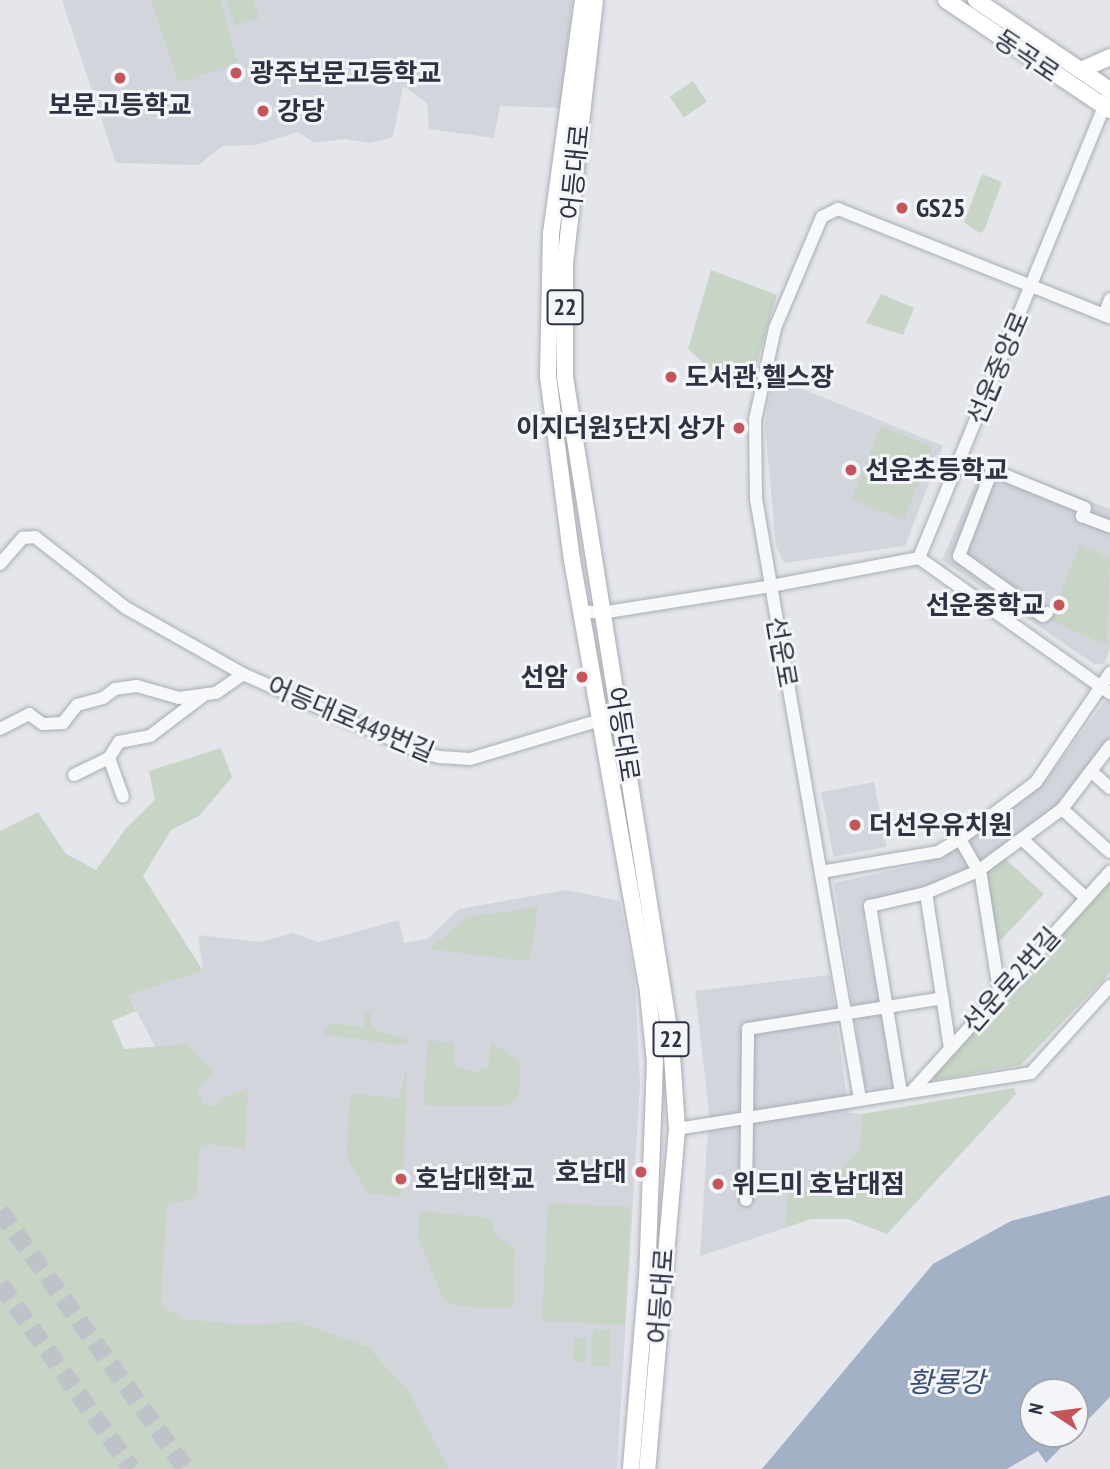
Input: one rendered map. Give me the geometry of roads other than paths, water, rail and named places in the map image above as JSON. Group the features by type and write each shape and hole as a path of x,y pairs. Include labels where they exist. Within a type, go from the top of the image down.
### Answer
{"main road":[{"name":"어등대로","path":"583,0 547,279 552,432 597,718 648,993 655,1062 647,1277 631,1469"},
{"name":"어등대로","path":"595,0 565,264 565,365 601,613 664,985 677,1129 647,1469"},
{"path":"930,0 1004,41"},
{"name":"동곡로","path":"946,0 1004,41 1109,100"},
{"name":"동곡로","path":"976,0 1081,70 1109,100"},
{"path":"1081,70 1110,57"}],"street":[{"name":"선운중앙로","path":"919,558 1109,100"},
{"name":"선운로","path":"860,1099 756,499 755,420 775,328 825,214 843,210 1031,289"},
{"path":"1031,289 1107,316 1110,299"},
{"path":"1047,613 1043,617 959,556 992,470 1085,508 1082,516 1110,527"},
{"name":"어등대로449번길","path":"0,564 23,538 34,537 126,608 243,674 415,750 458,760 597,718 620,714"},
{"path":"580,611 601,613 771,586 919,558 1107,690"},
{"path":"821,872 938,852 960,839 1036,782 1107,690 1110,673"},
{"name":"어등대로449번길","path":"0,729 29,714 43,724 63,723 77,705 103,698 116,689 137,686 179,698 216,693 243,674"},
{"name":"어등대로449번길","path":"74,775 109,758 119,742 150,736 204,695"},
{"path":"907,1092 884,1008 870,906 926,893 978,871 1062,809 1110,746"},
{"path":"109,758 123,797"},
{"path":"1092,772 1110,788"},
{"path":"1062,809 1110,852"},
{"path":"960,839 978,871 999,990"},
{"path":"1022,839 1086,898"},
{"name":"선운로2번길","path":"907,1092 1110,872"},
{"path":"926,893 950,1048"},
{"path":"677,1129 749,1121 860,1099 1031,1073 1110,986"},
{"path":"746,1200 748,1029 943,998"}],"water":[{"name":"황룡강","path":"1110,1195 1110,1397 1089,1419 1089,1378 1019,1378 1019,1448 1060,1448 1046,1463 1038,1451 1007,1469 762,1469 933,1264 1011,1221"}],"tunnel":[{"path":"0,1211 186,1469"},
{"path":"0,1284 132,1469"}],"place":[{"name":"광주보문고등학교","path":"236,73"},
{"name":"보문고등학교","path":"120,78"},
{"name":"강당","path":"263,111"},
{"name":"GS25","path":"902,208"},
{"name":"도서관,헬스장","path":"671,377"},
{"name":"이지더원3단지 상가","path":"739,428"},
{"name":"선운초등학교","path":"851,470"},
{"name":"선운중학교","path":"1059,605"},
{"name":"선암","path":"582,677"},
{"name":"더선우유치원","path":"855,825"},
{"name":"호남대","path":"641,1172"},
{"name":"호남대학교","path":"401,1179"},
{"name":"위드미 호남대점","path":"718,1184"}]}
